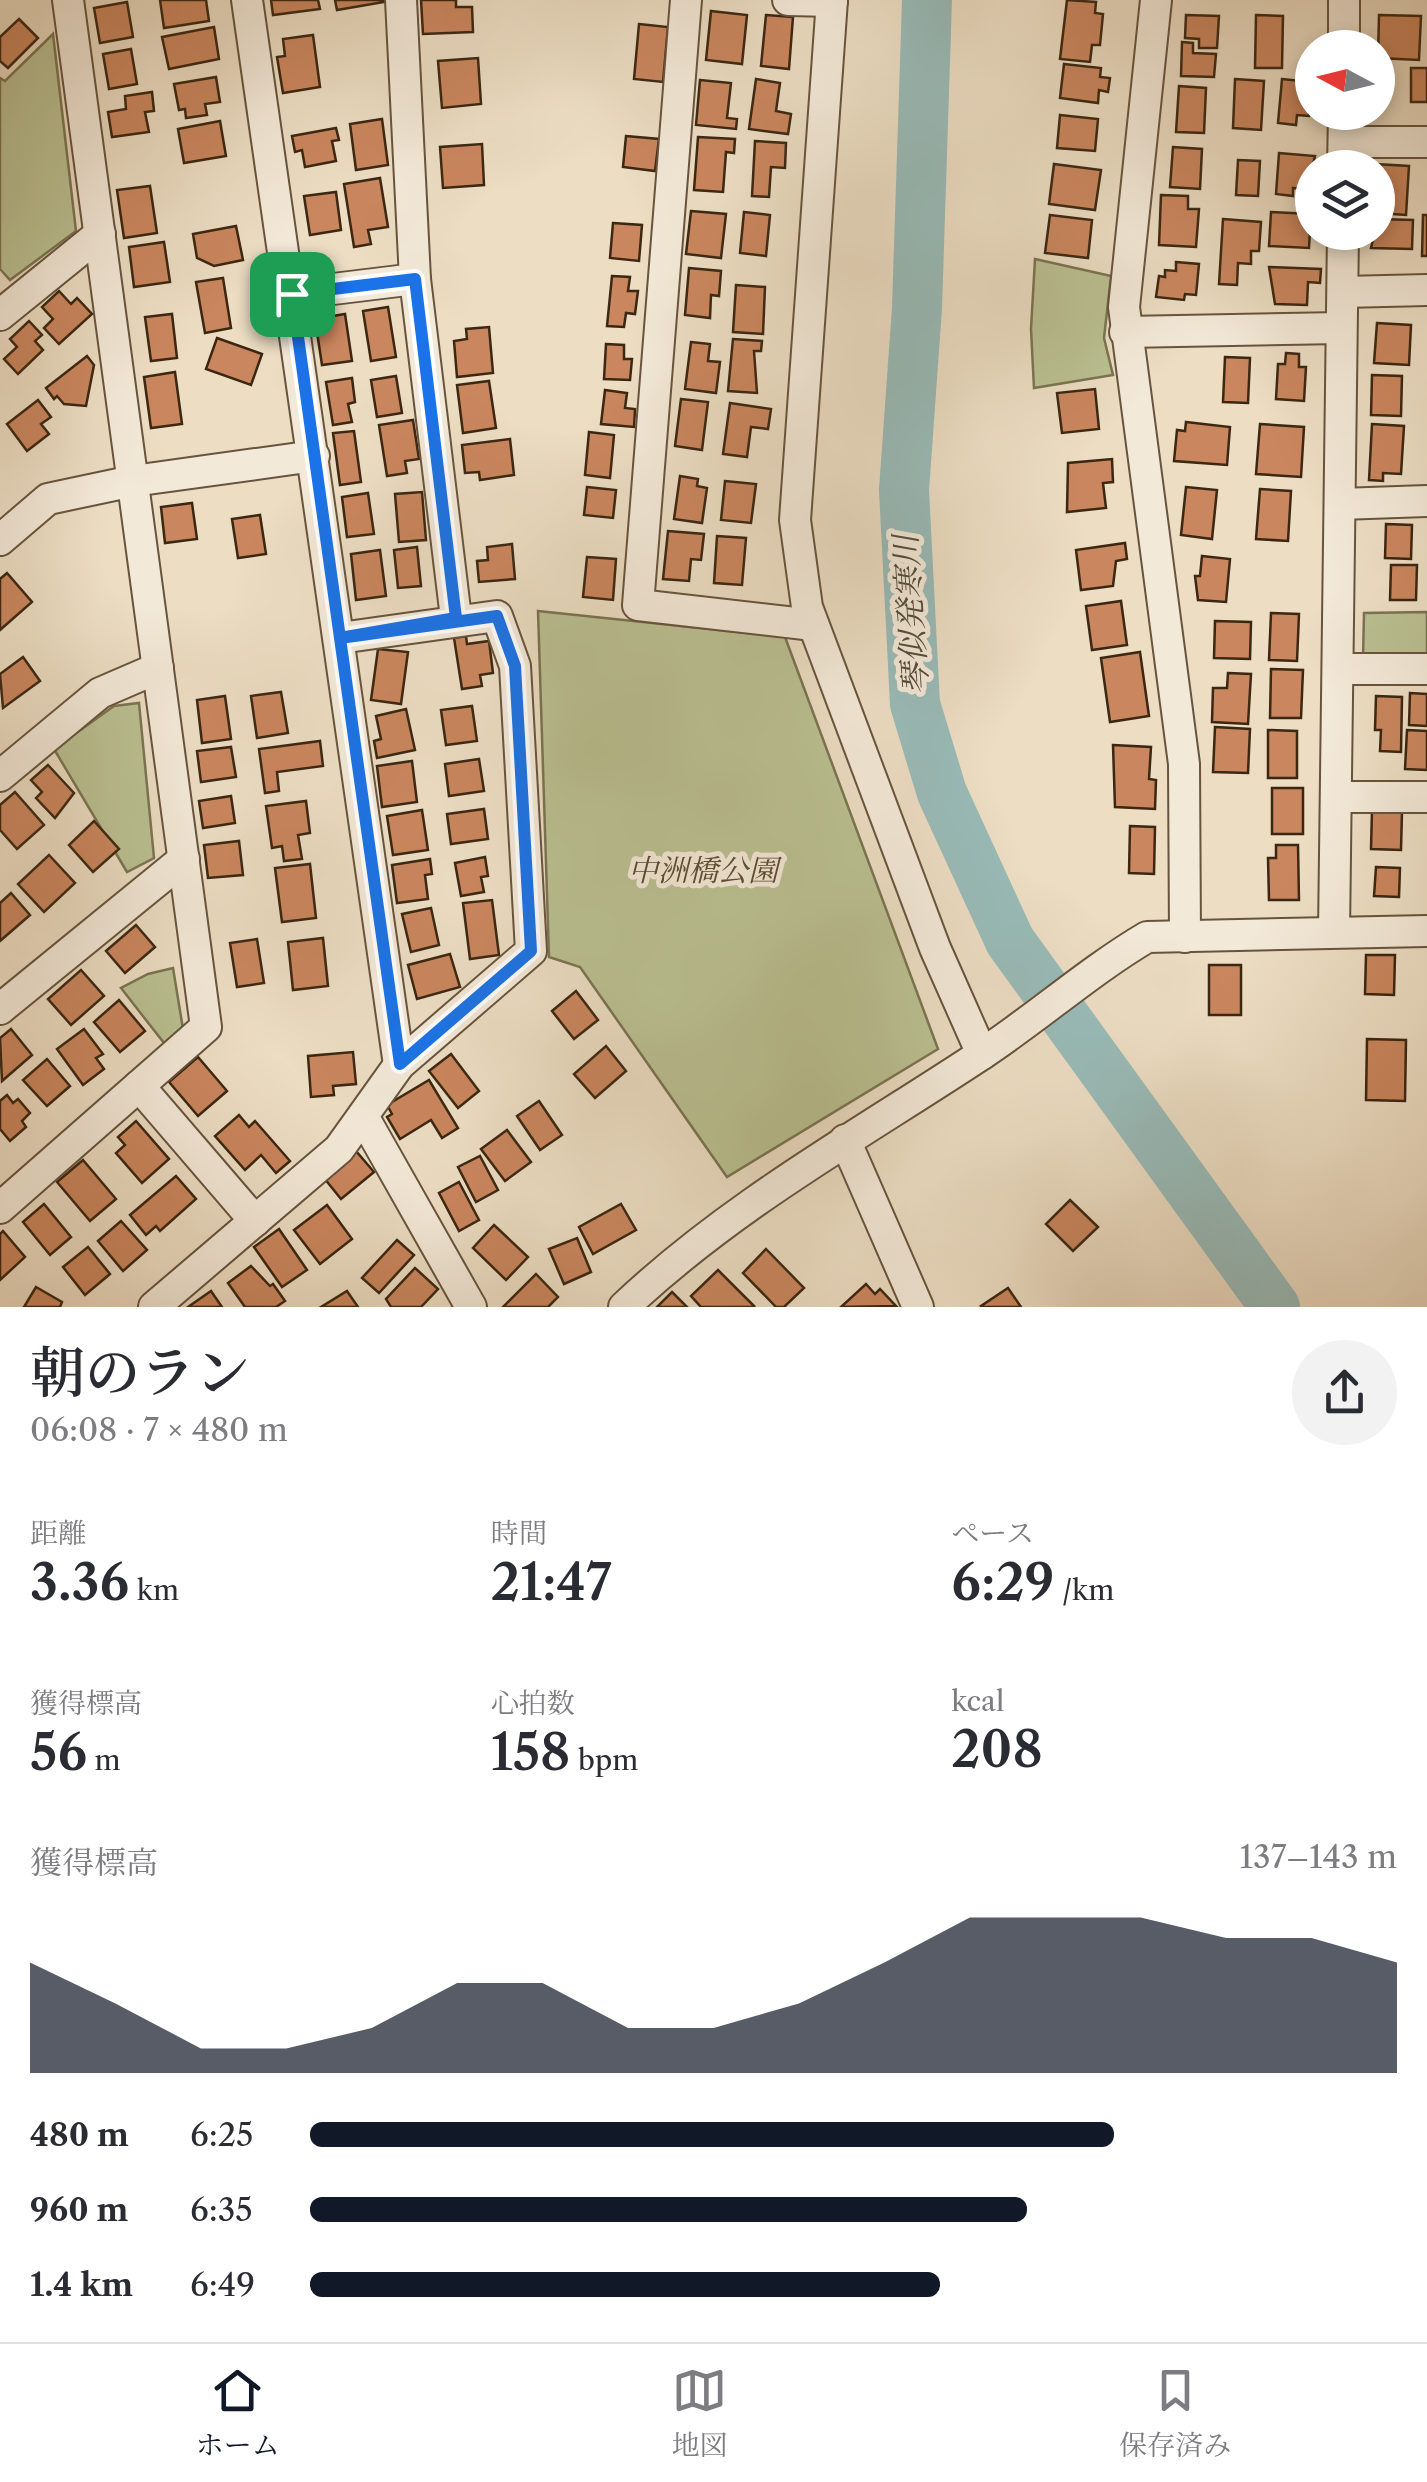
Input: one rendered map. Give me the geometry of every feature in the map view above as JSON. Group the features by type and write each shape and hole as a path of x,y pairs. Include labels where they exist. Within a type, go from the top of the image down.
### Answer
{"street":[{"path":"0,1208 206,1027 68,0"},
{"path":"247,0 400,1064"},
{"path":"401,0 415,279 456,618"},
{"path":"686,0 638,604 813,625"},
{"path":"788,0 832,0 794,520 813,625 934,948 982,1054"},
{"path":"1156,0 1125,332 1184,764 1186,936"},
{"path":"1344,0 1344,30"},
{"path":"1344,141 1427,142"},
{"path":"0,315 100,234"},
{"path":"1334,932 1343,250"},
{"path":"292,294 415,279"},
{"path":"1343,292 1427,290"},
{"path":"1125,332 1342,328"},
{"path":"0,540 48,499 134,480 314,456"},
{"path":"1340,504 1427,500"},
{"path":"154,1307 339,1149 400,1064 531,951 515,666 497,616 456,618 340,638"},
{"path":"0,776 100,693 158,668"},
{"path":"1340,668 1427,669"},
{"path":"1337,797 1427,797"},
{"path":"0,1009 184,859"},
{"path":"624,1307 676,1258 761,1193 982,1054 1107,960 1147,937 1427,931"},
{"path":"139,1086 255,1221"},
{"path":"363,1116 466,1305"},
{"path":"845,1140 918,1307"}],"green space":[{"path":"53,34 76,231 10,280 0,269 0,78 5,81"},
{"path":"1035,259 1111,276 1104,338 1113,375 1034,388 1031,329"},
{"name":"中洲橋公園","path":"538,611 785,637 938,1049 727,1177 580,967 549,957"},
{"path":"1427,612 1427,655 1363,659 1364,613"},
{"path":"139,703 154,858 127,872 54,749 114,706"},
{"path":"173,968 183,1029 164,1043 121,988 148,974"}],"building":[{"path":"160,0 206,0 209,21 164,28"},
{"path":"271,0 318,0 320,9 273,15"},
{"path":"335,0 384,0 384,2 337,10"},
{"path":"421,0 456,0 456,7 472,7 473,32 423,34"},
{"path":"1067,0 1096,2 1095,13 1103,14 1100,45 1092,45 1090,62 1060,59"},
{"path":"127,2 133,37 100,43 94,8"},
{"path":"711,11 747,15 742,64 706,60"},
{"path":"766,15 793,17 789,69 761,66"},
{"path":"1186,15 1219,16 1217,48 1199,48 1199,39 1185,38"},
{"path":"1256,15 1283,16 1282,68 1255,68"},
{"path":"1379,15 1421,16 1419,60 1395,59 1395,30 1379,30"},
{"path":"19,19 38,38 8,68 0,61 0,37"},
{"path":"639,24 668,27 663,82 634,79"},
{"path":"214,27 219,59 169,69 162,37"},
{"path":"313,35 320,87 283,93 277,57 285,56 283,39"},
{"path":"1182,42 1193,43 1193,53 1216,54 1214,77 1181,76"},
{"path":"131,49 137,84 109,89 103,54"},
{"path":"478,58 481,104 442,108 438,61"},
{"path":"1064,64 1101,68 1100,77 1110,78 1108,92 1099,90 1098,103 1060,98"},
{"path":"1411,68 1427,68 1427,102 1411,102"},
{"path":"216,77 220,102 205,104 207,115 186,118 185,109 179,110 174,84"},
{"path":"756,79 780,83 776,111 791,114 788,134 749,129"},
{"path":"1235,79 1264,81 1261,130 1233,128"},
{"path":"1282,79 1295,80 1295,125 1278,123"},
{"path":"700,80 731,83 727,118 737,119 736,129 696,125"},
{"path":"1179,86 1206,88 1204,133 1176,132"},
{"path":"152,92 154,111 145,112 149,132 112,137 108,112 126,109 125,96"},
{"path":"1060,115 1098,119 1095,151 1057,148"},
{"path":"382,119 388,165 356,170 350,124"},
{"path":"220,121 226,156 184,163 178,129"},
{"path":"336,128 339,140 332,141 336,161 305,167 302,150 295,152 292,136"},
{"path":"626,136 659,139 655,171 623,167"},
{"path":"698,137 735,139 734,153 726,152 723,192 694,190"},
{"path":"755,141 786,143 785,168 771,167 769,197 752,196"},
{"path":"482,144 484,185 443,188 440,147"},
{"path":"1173,147 1202,149 1200,189 1170,187"},
{"path":"1279,153 1295,154 1293,196 1276,194"},
{"path":"1238,160 1260,161 1258,196 1236,195"},
{"path":"1054,164 1101,170 1095,210 1049,204"},
{"path":"1395,165 1409,166 1406,215 1395,214"},
{"path":"380,178 388,227 368,230 371,244 354,247 344,184"},
{"path":"150,186 157,233 124,238 117,190"},
{"path":"336,192 341,230 310,235 304,196"},
{"path":"1161,195 1188,196 1188,209 1199,209 1196,247 1159,245"},
{"path":"691,211 726,214 721,258 686,254"},
{"path":"744,212 770,215 766,256 740,253"},
{"path":"1271,212 1295,213 1295,247 1269,246"},
{"path":"1050,215 1092,220 1088,258 1045,253"},
{"path":"1423,215 1427,215 1427,256 1422,256"},
{"path":"1223,219 1261,222 1259,251 1251,251 1251,264 1238,263 1237,285 1219,284"},
{"path":"1395,219 1413,220 1412,249 1395,249"},
{"path":"613,223 642,225 639,261 610,258"},
{"path":"236,226 243,260 214,266 197,258 193,234"},
{"path":"164,242 170,282 134,287 129,247"},
{"path":"1176,262 1199,264 1196,295 1185,294 1184,300 1156,297 1159,276 1165,277 1165,270 1176,271"},
{"path":"1269,267 1321,269 1320,283 1308,282 1307,305 1275,304"},
{"path":"689,268 721,271 719,296 711,295 710,318 685,315"},
{"path":"612,276 630,277 628,291 638,291 635,314 626,313 624,327 607,326"},
{"path":"223,278 231,328 205,333 196,282"},
{"path":"736,285 765,287 763,334 733,332"},
{"path":"59,291 71,304 77,298 92,314 59,344 44,328 53,319 42,307"},
{"path":"388,307 396,357 371,361 363,311"},
{"path":"172,314 177,358 151,361 145,317"},
{"path":"345,314 352,361 322,365 315,319"},
{"path":"29,321 42,335 35,341 43,350 18,374 4,359 17,347 10,339"},
{"path":"1377,323 1411,325 1409,365 1374,363"},
{"path":"489,327 493,373 457,377 454,341 467,339 466,329"},
{"path":"217,338 262,354 251,385 206,369"},
{"path":"733,339 762,341 761,351 754,351 757,393 728,391"},
{"path":"691,342 710,344 708,361 720,362 716,393 685,389"},
{"path":"606,344 624,345 624,359 632,359 630,380 604,379"},
{"path":"1286,353 1299,354 1299,367 1306,367 1304,401 1276,399 1278,364 1285,364"},
{"path":"87,356 94,365 86,406 64,404 57,396 54,399 46,388"},
{"path":"1225,357 1250,358 1248,403 1223,402"},
{"path":"175,372 182,424 151,428 144,377"},
{"path":"1372,375 1402,376 1401,416 1371,415"},
{"path":"396,376 402,413 377,417 371,380"},
{"path":"352,378 355,402 348,404 352,422 333,425 326,382"},
{"path":"489,381 496,428 463,433 457,385"},
{"path":"1095,389 1099,429 1062,433 1057,393"},
{"path":"605,390 627,393 625,408 635,409 634,427 601,424"},
{"path":"681,399 708,402 702,450 675,446"},
{"path":"38,400 51,417 41,424 49,434 27,451 7,424"},
{"path":"730,403 771,409 768,429 751,427 747,457 723,454"},
{"path":"413,420 419,459 405,461 407,473 387,476 379,425"},
{"path":"1186,422 1230,427 1227,465 1174,461 1177,430 1185,431"},
{"path":"1260,424 1304,427 1301,477 1256,474"},
{"path":"1372,424 1404,426 1401,474 1383,473 1383,481 1369,480"},
{"path":"354,431 361,482 340,485 333,433"},
{"path":"589,432 614,435 610,478 585,475"},
{"path":"510,439 514,475 480,480 479,472 465,473 462,445"},
{"path":"1112,459 1113,482 1103,483 1106,508 1067,512 1068,463"},
{"path":"680,476 698,479 697,486 707,488 702,523 674,519"},
{"path":"725,481 756,484 751,523 721,520"},
{"path":"587,487 616,490 613,518 584,515"},
{"path":"1186,487 1217,490 1212,539 1181,535"},
{"path":"1260,489 1291,491 1288,541 1256,539"},
{"path":"422,492 426,540 399,542 395,494"},
{"path":"368,493 374,534 347,537 342,497"},
{"path":"192,503 197,539 165,543 161,507"},
{"path":"260,515 266,554 238,558 232,519"},
{"path":"1386,524 1412,525 1411,559 1385,558"},
{"path":"668,531 704,534 701,560 691,559 689,581 663,579"},
{"path":"717,536 746,538 742,585 714,583"},
{"path":"1125,543 1127,559 1116,561 1113,586 1081,590 1076,550"},
{"path":"512,544 515,579 479,582 477,561 488,560 487,547"},
{"path":"417,547 421,586 398,588 394,550"},
{"path":"380,550 386,596 356,600 351,554"},
{"path":"1202,556 1230,559 1226,602 1198,600 1195,576 1200,576"},
{"path":"587,557 616,559 613,600 583,597"},
{"path":"1391,565 1417,565 1416,600 1390,600"},
{"path":"7,573 32,602 0,630 0,579"},
{"path":"1121,601 1127,645 1092,650 1086,606"},
{"path":"1271,613 1299,614 1297,661 1269,660"},
{"path":"1215,621 1251,622 1250,659 1214,658"},
{"path":"466,636 467,644 489,641 493,673 480,675 482,686 462,689 454,638"},
{"path":"378,649 408,652 401,704 371,700"},
{"path":"1140,652 1149,716 1110,722 1101,658"},
{"path":"23,657 40,681 3,708 0,674"},
{"path":"1271,669 1303,670 1301,718 1270,718"},
{"path":"1228,673 1251,674 1248,724 1212,722 1213,688 1227,688"},
{"path":"281,692 288,733 257,738 251,696"},
{"path":"1410,693 1427,694 1427,726 1409,725"},
{"path":"225,696 231,739 202,743 197,700"},
{"path":"1376,696 1402,697 1401,752 1380,751 1381,730 1375,730"},
{"path":"472,706 477,741 446,745 441,710"},
{"path":"406,709 415,750 377,758 374,741 381,739 376,716"},
{"path":"1215,727 1250,729 1248,773 1213,772"},
{"path":"1268,730 1297,731 1297,778 1268,778"},
{"path":"1407,730 1427,731 1427,770 1405,769"},
{"path":"320,741 323,766 277,772 279,791 265,793 259,749"},
{"path":"1113,745 1151,747 1149,779 1156,780 1155,809 1115,807"},
{"path":"231,747 236,777 201,782 197,751"},
{"path":"479,759 484,791 449,796 445,764"},
{"path":"412,761 417,802 382,807 377,766"},
{"path":"48,765 74,793 55,818 36,798 42,792 31,780"},
{"path":"1272,788 1303,788 1303,834 1272,834"},
{"path":"15,792 44,825 17,849 0,830 0,805"},
{"path":"231,796 235,823 203,828 199,801"},
{"path":"306,801 310,833 298,835 302,859 284,861 282,846 272,848 266,806"},
{"path":"484,809 488,839 451,844 447,814"},
{"path":"422,810 428,850 393,855 387,816"},
{"path":"1372,810 1402,811 1401,850 1371,849"},
{"path":"94,821 119,849 93,872 69,845"},
{"path":"1130,826 1155,827 1154,874 1129,873"},
{"path":"239,841 243,875 208,878 204,845"},
{"path":"1276,845 1298,845 1299,900 1269,900 1268,858 1276,858"},
{"path":"49,855 75,883 44,912 18,884"},
{"path":"485,857 488,876 481,877 484,892 461,896 455,863"},
{"path":"430,859 432,874 425,875 428,899 397,903 392,865"},
{"path":"310,864 316,918 282,922 275,868"},
{"path":"1376,867 1400,868 1399,897 1374,896"},
{"path":"11,893 30,915 0,941 0,903"},
{"path":"492,900 499,955 470,959 463,903"},
{"path":"431,908 439,945 411,952 402,914"},
{"path":"136,925 155,947 125,973 106,951"},
{"path":"323,938 328,986 293,990 288,942"},
{"path":"257,939 264,983 237,987 230,943"},
{"path":"450,954 460,987 417,999 408,965"},
{"path":"1366,955 1395,955 1394,995 1365,994"},
{"path":"1209,965 1241,965 1241,1015 1209,1015"},
{"path":"81,970 104,996 71,1025 48,999"},
{"path":"576,991 598,1020 574,1039 552,1011"},
{"path":"119,1000 145,1031 120,1052 94,1022"},
{"path":"11,1029 32,1055 2,1081 0,1038"},
{"path":"84,1029 103,1054 96,1058 104,1069 83,1085 57,1049"},
{"path":"1367,1039 1406,1040 1405,1101 1366,1100"},
{"path":"606,1046 626,1071 595,1098 574,1074"},
{"path":"353,1052 356,1084 333,1086 334,1095 311,1097 308,1056"},
{"path":"451,1054 479,1091 458,1108 429,1071"},
{"path":"198,1057 227,1091 198,1116 169,1082"},
{"path":"47,1059 70,1086 47,1106 23,1080"},
{"path":"429,1080 458,1128 442,1138 431,1120 400,1139 387,1117 392,1114 387,1105"},
{"path":"7,1095 13,1103 18,1099 30,1113 22,1121 26,1127 10,1141 0,1129 0,1101"},
{"path":"539,1101 562,1135 540,1150 517,1116"},
{"path":"239,1115 249,1127 255,1121 290,1161 276,1173 261,1155 245,1170 215,1136"},
{"path":"136,1121 169,1159 142,1183 116,1153 125,1145 118,1137"},
{"path":"507,1130 531,1162 505,1181 481,1149"},
{"path":"356,1151 374,1172 341,1199 324,1178"},
{"path":"480,1156 498,1190 476,1202 458,1167"},
{"path":"83,1160 116,1199 90,1221 57,1182"},
{"path":"176,1176 196,1199 160,1231 156,1226 146,1235 130,1215"},
{"path":"459,1182 479,1220 459,1231 439,1193"},
{"path":"1070,1200 1098,1227 1073,1251 1046,1224"},
{"path":"44,1204 71,1237 50,1255 23,1222"},
{"path":"621,1204 636,1230 593,1254 579,1227"},
{"path":"327,1205 352,1239 320,1264 294,1230"},
{"path":"121,1221 147,1250 123,1271 98,1241"},
{"path":"494,1225 528,1257 506,1280 473,1248"},
{"path":"279,1229 307,1270 282,1287 254,1247"},
{"path":"3,1231 25,1257 0,1280 0,1234"},
{"path":"577,1238 591,1272 564,1284 549,1249"},
{"path":"397,1240 414,1255 379,1293 362,1278"},
{"path":"88,1247 110,1274 85,1295 63,1267"},
{"path":"766,1249 804,1288 784,1307 776,1307 743,1273"},
{"path":"251,1266 270,1286 273,1284 285,1301 276,1307 245,1307 228,1283"},
{"path":"415,1268 438,1289 421,1307 391,1307 386,1299"},
{"path":"718,1270 754,1306 701,1307 691,1296"},
{"path":"536,1274 558,1297 548,1307 503,1307"},
{"path":"866,1284 875,1294 880,1289 896,1306 841,1307"},
{"path":"36,1287 62,1302 60,1307 24,1307"},
{"path":"1008,1288 1021,1307 981,1306"},
{"path":"211,1291 222,1307 188,1307"},
{"path":"347,1291 358,1307 321,1307"},
{"path":"672,1292 687,1307 657,1307"}],"waterway":[{"name":"琴似発寒川","path":"927,0 917,308 904,490 915,704 942,793 1010,941 1275,1307"}],"route":[{"path":"292,294 340,638 456,618 497,616 515,666 531,951 400,1064 340,638 456,618 415,279 292,294"}]}
